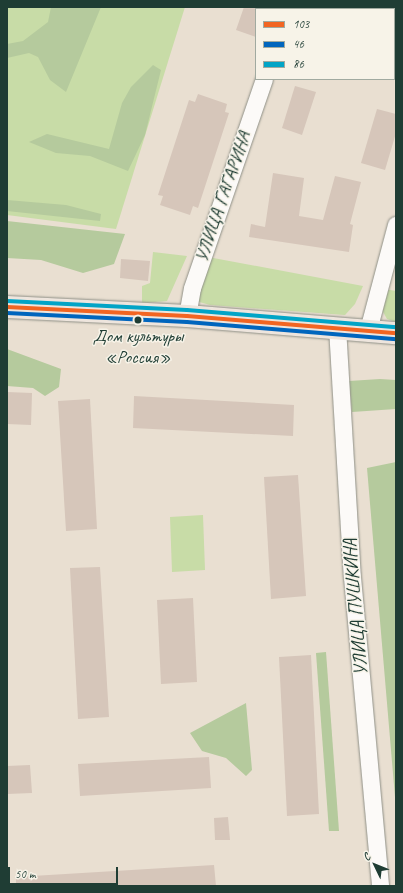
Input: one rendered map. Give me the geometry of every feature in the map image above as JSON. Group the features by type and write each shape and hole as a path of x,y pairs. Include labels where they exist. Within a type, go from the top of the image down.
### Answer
{"main road":[{"path":"7,307 187,316 396,333"}],"street":[{"name":"УЛИЦА ГАГАРИНА","path":"187,316 192,288 264,80"},
{"path":"368,330 396,225"},
{"name":"УЛИЦА ПУШКИНА","path":"337,327 352,577 380,886"}],"green space":[{"path":"7,7 185,7 116,229 7,215"},
{"path":"51,7 101,7 66,92 50,80 38,57 29,53 7,58 7,44 23,41 48,22"},
{"path":"153,65 161,70 145,135 128,171 90,156 56,153 29,142 47,134 109,149 122,103 131,87"},
{"path":"7,200 66,205 101,214 100,221 7,211"},
{"path":"7,221 125,234 114,264 83,273 41,260 7,258"},
{"path":"153,252 187,256 167,301 142,303 142,286 150,283"},
{"path":"208,257 363,286 355,304 345,315 210,305 196,301"},
{"path":"384,289 396,291 396,322 387,319 382,310"},
{"path":"7,349 61,369 59,387 45,396 33,388 7,386"},
{"path":"380,379 396,380 396,409 352,412 349,381"},
{"path":"396,462 396,796 395,797 367,468"},
{"path":"203,515 205,570 172,572 170,517"},
{"path":"326,652 339,831 329,831 316,653"},
{"path":"246,703 252,770 246,776 226,758 202,751 190,733"}],"building":[{"path":"244,7 256,7 255,37 236,30"},
{"path":"295,86 316,92 302,135 282,128"},
{"path":"198,94 227,104 225,112 229,113 198,208 193,206 190,215 160,205 163,196 158,195 189,100 195,102"},
{"path":"377,109 396,114 396,133 385,170 361,163"},
{"path":"273,173 304,178 299,216 323,220 335,176 361,182 350,224 353,225 349,252 249,237 251,224 265,227"},
{"path":"121,259 150,261 148,281 120,278"},
{"path":"7,392 32,393 31,425 7,424"},
{"path":"134,396 294,405 293,436 133,428"},
{"path":"90,399 97,529 66,531 58,401"},
{"path":"298,475 306,596 271,599 264,477"},
{"path":"100,567 109,717 78,719 70,568"},
{"path":"193,598 197,682 161,684 157,600"},
{"path":"311,655 319,814 287,816 279,657"},
{"path":"209,757 211,788 80,796 78,764"},
{"path":"30,765 32,793 7,794 7,766"},
{"path":"228,817 230,840 215,840 214,818"},
{"path":"214,865 216,886 16,886 16,877"}],"transit line":[{"name":"86","path":"7,301 187,310 396,327"},
{"name":"103","path":"7,307 187,316 396,333"},
{"name":"46","path":"7,313 187,322 396,339"}],"place":[{"name":"Дом культуры «Россия»","path":"138,320"}]}
